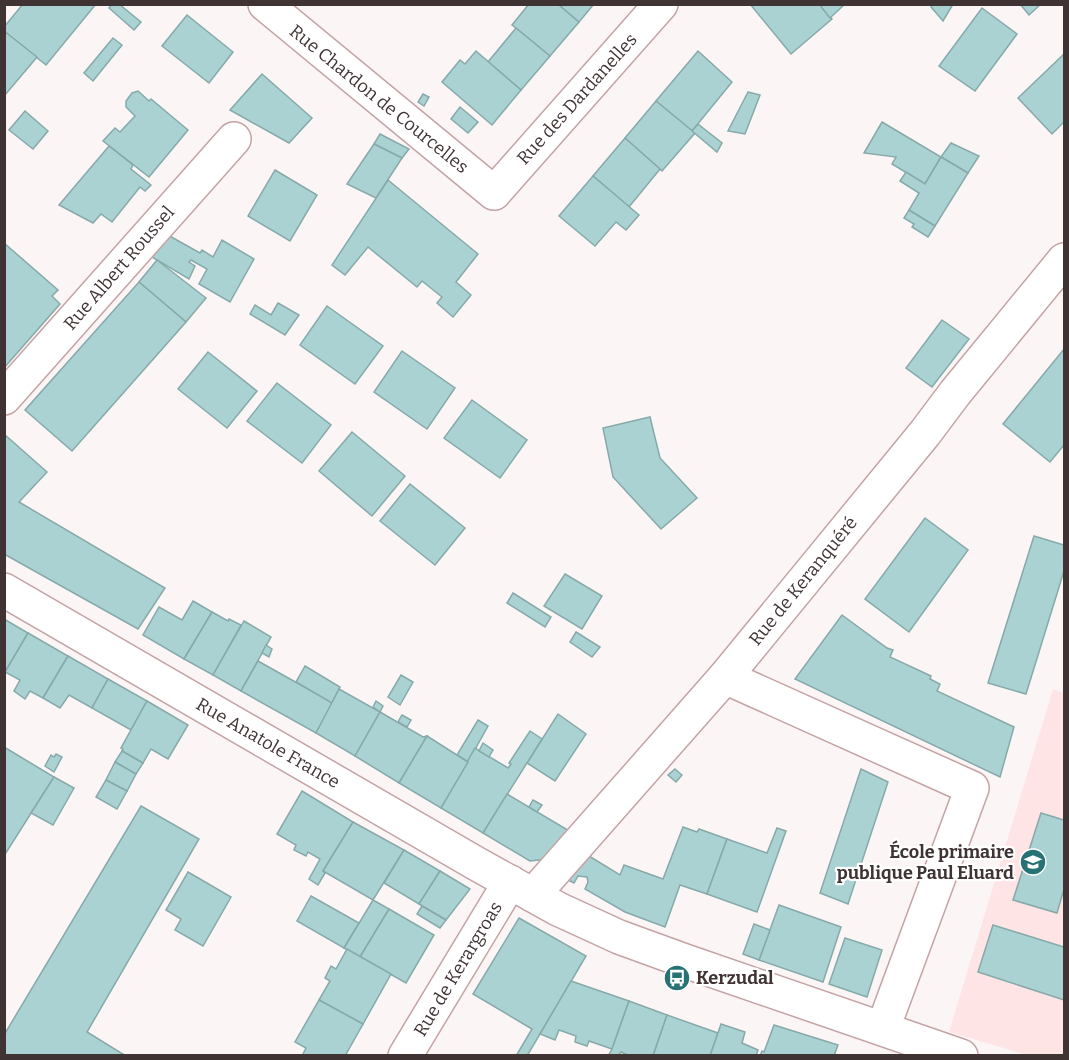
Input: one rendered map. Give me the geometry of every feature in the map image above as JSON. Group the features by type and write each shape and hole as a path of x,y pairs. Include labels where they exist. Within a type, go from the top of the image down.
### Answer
{"street":[{"name":"Rue Chardon de Courcelles","path":"265,4 494,193"},
{"name":"Rue des Dardanelles","path":"494,193 661,4"},
{"name":"Rue Albert Roussel","path":"4,398 234,139"},
{"name":"Rue de Keranquéré","path":"521,888 586,836 725,676 926,433 955,393 1065,260"},
{"name":"Rue Anatole France","path":"4,590 558,909 618,937 961,1056"},
{"path":"725,676 972,788 883,1028"},
{"name":"Rue de Kerargroas","path":"405,1056 521,888"}],"shaded area":[{"name":"École primaire publique Paul Eluard","path":"1053,689 1064,693 1064,1055 1027,1055 949,1032"}],"building":[{"path":"23,4 96,4 46,65 4,31 4,27"},
{"path":"112,4 119,4 141,22 134,30 109,8"},
{"path":"529,4 558,4 579,22 550,56 512,25"},
{"path":"558,4 594,4 579,22"},
{"path":"750,4 819,4 832,19 791,54"},
{"path":"819,4 845,4 830,18"},
{"path":"933,4 951,4 943,21 931,7"},
{"path":"1020,4 1041,4 1029,15"},
{"path":"982,8 1017,34 975,91 939,66"},
{"path":"187,15 233,52 209,83 162,46"},
{"path":"516,28 550,56 521,90 488,62"},
{"path":"4,31 37,57 5,95 4,94"},
{"path":"113,38 122,45 93,81 84,73"},
{"path":"476,51 521,90 492,125 442,82 460,60 465,64"},
{"path":"698,51 732,82 692,131 656,101"},
{"path":"1064,54 1064,122 1052,134 1018,98"},
{"path":"262,74 312,118 289,143 230,110"},
{"path":"138,91 188,130 149,177 103,141 115,128 120,132 135,116 126,107 126,101 132,93"},
{"path":"748,92 760,95 745,134 728,131"},
{"path":"423,94 429,97 424,106 418,102"},
{"path":"656,101 695,133 662,171 625,138"},
{"path":"460,107 478,122 468,133 451,119"},
{"path":"25,111 48,131 33,149 9,130"},
{"path":"882,122 941,157 925,184 892,164 896,157 864,153"},
{"path":"698,124 722,143 717,152 692,131"},
{"path":"380,134 409,149 402,158 374,144"},
{"path":"625,138 660,169 629,207 593,176"},
{"path":"951,143 979,156 968,173 941,157"},
{"path":"374,144 402,158 376,198 347,184"},
{"path":"109,146 133,165 131,169 151,185 145,191 140,187 112,222 101,214 93,223 59,205"},
{"path":"941,157 968,173 935,226 909,210 919,193 900,181 906,172 925,184"},
{"path":"275,170 317,195 290,241 248,216"},
{"path":"593,176 639,215 626,230 616,222 595,246 559,216"},
{"path":"388,180 478,254 456,282 471,295 453,317 437,303 442,297 422,281 417,287 368,247 345,275 332,265"},
{"path":"909,210 935,226 928,237 912,227 914,224 904,218"},
{"path":"166,234 200,253 202,250 213,257 222,240 254,259 230,302 199,284 207,269 191,260 189,262 195,266 189,279 147,254"},
{"path":"4,243 58,290 52,296 60,304 4,368"},
{"path":"157,260 206,298 186,322 139,282"},
{"path":"139,282 186,322 72,451 25,410"},
{"path":"278,303 299,315 285,335 250,314 255,305 271,315"},
{"path":"327,306 383,346 355,384 300,345"},
{"path":"942,320 969,339 932,387 906,368"},
{"path":"1064,349 1064,445 1050,462 1003,424"},
{"path":"402,351 455,388 427,429 374,392"},
{"path":"208,352 257,391 227,428 178,389"},
{"path":"277,383 331,425 302,463 247,421"},
{"path":"472,400 527,440 500,478 444,438"},
{"path":"650,417 660,458 697,498 661,529 613,477 603,428"},
{"path":"352,432 405,476 372,516 319,471"},
{"path":"4,434 47,472 19,502 165,588 138,629 4,554"},
{"path":"410,484 465,528 435,565 380,521"},
{"path":"925,518 968,550 909,632 865,599"},
{"path":"1034,536 1064,545 1064,571 1026,694 988,683"},
{"path":"565,574 602,596 582,629 544,606"},
{"path":"513,593 551,617 545,627 507,603"},
{"path":"193,601 212,612 184,659 143,635 159,607 182,620"},
{"path":"212,612 241,625 213,675 184,659"},
{"path":"842,615 893,650 890,657 931,676 930,679 940,684 937,691 1014,727 1000,777 795,679"},
{"path":"4,619 28,633 4,674"},
{"path":"244,621 271,637 241,691 213,675"},
{"path":"576,632 600,647 592,657 570,642"},
{"path":"28,633 68,656 43,698 30,691 25,699 14,691 20,680 5,672"},
{"path":"266,645 272,649 269,657 262,653"},
{"path":"68,656 108,679 92,708 69,695 60,708 43,698"},
{"path":"258,661 333,703 316,733 241,691"},
{"path":"305,666 340,687 332,703 296,682"},
{"path":"401,675 413,682 400,705 388,697"},
{"path":"108,679 147,701 131,730 92,708"},
{"path":"339,689 380,712 355,756 316,733"},
{"path":"147,701 188,725 168,759 151,749 143,763 122,751 121,748"},
{"path":"376,701 383,706 380,712 373,707"},
{"path":"380,712 423,737 427,736 399,783 355,756"},
{"path":"558,714 586,734 555,781 527,763"},
{"path":"402,715 411,720 407,727 398,722"},
{"path":"478,720 488,726 468,762 457,755"},
{"path":"530,731 542,739 483,833 441,808 475,748 508,768"},
{"path":"427,736 468,762 441,808 399,783"},
{"path":"483,743 493,750 489,757 479,751"},
{"path":"4,747 54,777 4,856"},
{"path":"122,751 143,763 136,774 115,762"},
{"path":"56,754 62,757 54,772 45,766 51,755 54,757"},
{"path":"115,762 136,774 127,791 106,780"},
{"path":"675,769 682,775 676,782 668,775"},
{"path":"861,769 888,782 848,904 820,893"},
{"path":"54,777 74,788 53,825 31,813"},
{"path":"106,780 127,791 117,809 96,797"},
{"path":"302,791 353,822 323,871 325,873 318,885 309,879 320,859 308,852 306,856 294,850 296,845 277,834"},
{"path":"507,794 571,832 548,859 530,861 483,833"},
{"path":"533,800 542,805 537,812 529,807"},
{"path":"141,806 199,839 87,1032 126,1056 4,1056 4,1035"},
{"path":"1041,813 1064,820 1064,889 1057,913 1013,900"},
{"path":"353,822 404,850 373,900 323,871"},
{"path":"683,827 697,832 699,829 727,839 707,894 680,885 665,927 625,912 585,889 588,882 587,877 578,876 574,883 566,879 589,856 620,875 624,865 663,879"},
{"path":"777,828 786,831 757,912 707,894 727,839 767,853"},
{"path":"404,850 440,871 419,904 384,883"},
{"path":"440,871 470,889 446,920 419,904"},
{"path":"188,872 231,897 203,946 175,930 181,919 166,910"},
{"path":"311,896 359,923 344,948 297,921"},
{"path":"373,900 389,909 360,957 344,948"},
{"path":"779,905 841,927 823,982 759,960"},
{"path":"422,906 446,920 440,928 417,914"},
{"path":"389,909 434,935 406,983 360,957"},
{"path":"519,918 586,956 527,1056 516,1056 532,1029 473,994"},
{"path":"754,924 770,930 759,960 743,954"},
{"path":"993,925 1064,947 1064,1000 978,972"},
{"path":"845,938 882,950 867,997 829,984"},
{"path":"347,949 391,974 363,1024 319,1000 330,981 325,978 331,966 336,969"},
{"path":"571,981 629,1001 612,1049 589,1041 587,1046 575,1042 576,1036 559,1030 555,1040 540,1034"},
{"path":"319,1000 363,1024 345,1056 306,1056 303,1054 306,1048 295,1042"},
{"path":"629,1001 667,1015 653,1056 630,1056 621,1052 618,1056 608,1056"},
{"path":"667,1015 718,1033 710,1056 653,1056"},
{"path":"721,1024 745,1032 742,1043 758,1050 756,1056 710,1056"},
{"path":"774,1025 838,1045 834,1056 760,1056 762,1051 764,1052"}],"place":[{"name":"École primaire publique Paul Eluard","path":"1033,862"},
{"name":"Kerzudal","path":"677,978"}]}
